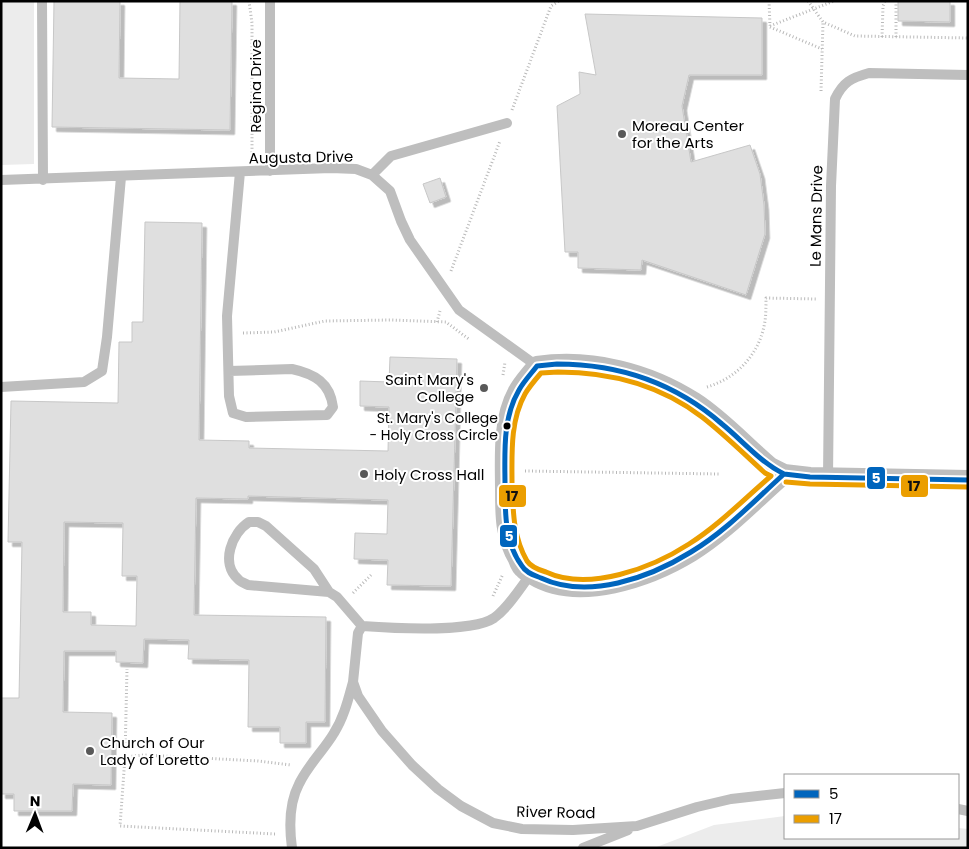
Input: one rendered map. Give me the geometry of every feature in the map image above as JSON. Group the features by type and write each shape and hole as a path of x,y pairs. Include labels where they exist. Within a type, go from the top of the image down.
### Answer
{"street":[{"path":"784,474 715,534 692,551 669,564 645,574 607,584 570,587 544,582 523,569 512,549 505,522 507,422 516,393 537,366 558,363 594,366 632,373 665,386 695,403 770,468 784,474 828,478 968,480"}],"lane":[{"path":"42,1 43,180"},
{"name":"Regina Drive","path":"270,1 270,171"},
{"name":"Le Mans Drive","path":"828,478 831,186 835,99 841,87 854,77 869,73 968,75"},
{"path":"372,174 391,156 507,123"},
{"name":"Augusta Drive","path":"1,180 43,180 331,168 356,169 372,174 390,192 410,240 459,310 537,366"},
{"path":"229,371 292,369 302,371 315,376 324,385 332,397 334,408 327,416 246,417 233,413 230,396 229,371 228,333 227,316 240,172"},
{"path":"1,387 84,382 102,371 107,337 120,177"},
{"path":"330,592 248,585 237,579 230,567 228,558 233,540 241,527 249,522 258,522 266,526 314,569 330,592 337,597 362,626 458,627 484,623 495,617 509,603 531,574"},
{"path":"292,848 290,834 292,808 298,784 336,731 345,711 353,682 358,633 362,626"},
{"name":"River Road","path":"353,682 358,696 382,731 412,765 438,790 461,806 493,823 522,830 573,830 637,826 697,807 731,799 784,793"},
{"path":"582,848 637,826"}],"path":[{"path":"249,1 252,23 252,172"},
{"path":"437,322 445,289 551,6 559,1"},
{"path":"769,1 770,26"},
{"path":"808,1 823,22 855,36 968,38"},
{"path":"770,26 834,1"},
{"path":"882,36 883,6 885,1"},
{"path":"896,1 896,37"},
{"path":"821,101 823,22"},
{"path":"770,26 822,49"},
{"path":"695,403 700,389 731,378 753,353 760,341 765,322 766,298 817,299 817,289"},
{"path":"228,333 274,332 325,321 391,320 446,322 475,342"},
{"path":"500,357 505,362 502,378"},
{"path":"505,470 718,474"},
{"path":"489,601 503,575 502,569"},
{"path":"356,597 352,594 371,575"},
{"path":"127,669 125,757 120,826 290,834"},
{"path":"125,757 144,755 258,761 310,767"}],"shaded area":[{"path":"1,1 34,1 34,164 1,165"},
{"path":"784,816 784,839 959,839 959,828 968,829 968,848 654,848 714,825"}],"building":[{"path":"54,1 120,1 119,78 179,79 180,1 232,1 230,130 52,127"},
{"path":"898,1 950,1 950,22 898,21"},
{"path":"585,14 762,18 762,75 689,75 682,106 691,162 750,145 760,174 765,234 746,295 642,260 641,270 578,268 578,252 565,252 557,106 580,94 579,72 596,75"},
{"path":"440,178 446,197 430,203 423,184"},
{"path":"145,222 202,223 199,440 249,441 249,448 388,451 389,407 360,406 360,381 389,382 390,357 457,359 451,586 387,585 388,560 354,559 355,533 387,534 388,500 248,496 248,499 196,498 194,615 326,617 325,722 306,722 306,743 280,743 280,727 248,727 249,660 188,659 189,640 144,639 143,663 116,662 116,651 64,651 63,712 112,713 111,785 73,784 72,811 14,811 14,794 1,794 1,698 19,698 22,542 8,542 11,401 118,403 119,342 132,342 132,322 143,322","holes":["64,522 123,523 122,576 137,576 136,626 91,625 91,612 63,612"]}],"transit line":[{"name":"5","path":"557,364 580,365 624,372 665,387 685,397 704,410 759,457 784,474 716,535 691,552 656,570 618,583 578,587 559,584 530,574 516,557 507,528 505,507 507,425 519,390 537,366 557,364"},
{"name":"17","path":"558,372 615,378 633,382 669,396 702,417 765,473 771,476 700,537 674,553 639,569 600,578 581,579 563,578 535,568 527,561 522,552 516,533 512,483 514,426 525,394 541,373 558,372"},
{"name":"5","path":"784,474 810,477 968,480"},
{"name":"17","path":"786,482 968,487"}],"place":[{"name":"Moreau Center for the Arts","path":"622,134"},
{"name":"Saint Mary's College","path":"484,388"},
{"name":"St. Mary's College - Holy Cross Circle","path":"507,426"},
{"name":"Holy Cross Hall","path":"364,474"},
{"name":"Church of Our Lady of Loretto","path":"90,751"}]}
